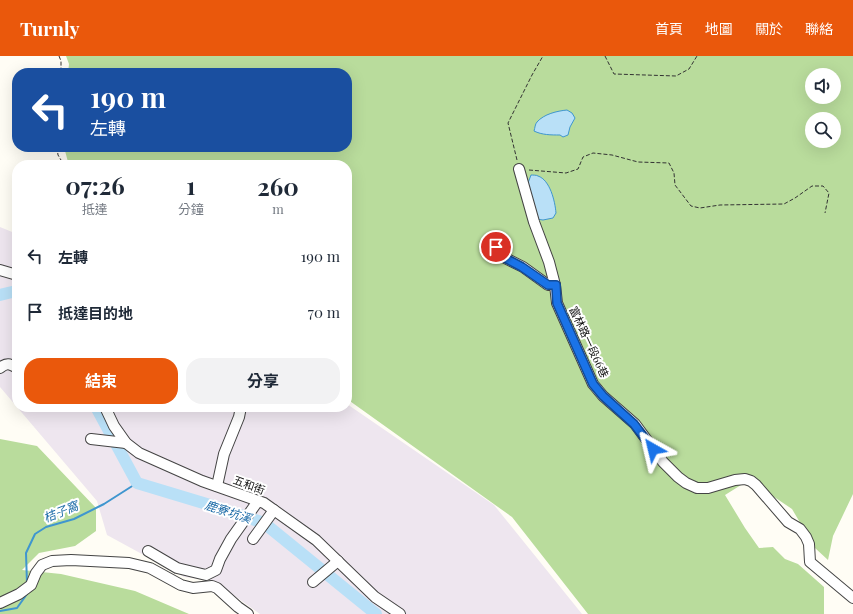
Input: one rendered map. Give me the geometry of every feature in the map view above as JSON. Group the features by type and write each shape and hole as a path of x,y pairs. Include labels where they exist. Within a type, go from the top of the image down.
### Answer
{"street":[{"name":"富林路一段66巷","path":"519,169 534,222 550,262 556,285 557,303 593,384 603,396 634,424 663,462 686,483 697,488 708,488 745,479 756,485 788,522 800,529 806,537 809,544 810,562 853,598"},
{"path":"496,247 505,258 522,267 548,285 556,285"},
{"path":"0,270 12,274"},
{"path":"0,368 6,364 12,365"},
{"name":"五和街","path":"107,412 114,426 126,443 139,453 202,481 264,503 316,540 375,597 400,614"},
{"path":"217,486 224,454 240,412"},
{"path":"91,439 126,443"},
{"path":"148,551 177,568 206,575 216,570 220,559 235,534 258,501"},
{"path":"253,539 274,510"},
{"path":"0,603 19,594 31,585 36,573 42,565 52,561 78,560 130,563 150,568 181,585 193,588 212,586 217,588 248,614"},
{"path":"313,582 338,561"}],"path":[{"path":"59,56 61,68"},
{"path":"543,56 508,123 519,169 566,173 578,169 583,157 593,153 612,155 638,162 668,163 674,173 675,185 691,206 700,208 784,204 812,186 823,186 829,193 825,213"},
{"path":"605,56 614,74 676,76 689,68 697,56"}],"shaded area":[{"path":"0,227 12,232 12,401 0,387"},
{"path":"352,407 494,505 582,614 260,614 214,581 184,577 107,535 97,501 21,412 352,412"}],"green space":[{"path":"66,56 853,56 853,494 833,536 828,560 815,548 792,509 749,480 725,495 759,548 773,547 785,559 798,564 824,587 824,614 588,614 512,517 352,403 352,160 67,160 65,152 352,152 352,68 69,68 69,64"},
{"path":"0,439 37,446 96,508 96,531 75,546 39,553 22,570 61,574 135,591 189,614 0,614"}],"water":[{"path":"567,110 572,113 575,118 568,135 563,137 560,135 543,134 534,131 536,123 543,117 555,112"},
{"path":"531,175 537,175 542,178 549,186 556,213 553,218 543,220 536,219 528,183"}],"waterway":[{"name":"鹿寮坑溪","path":"0,295 12,292"},
{"name":"鹿寮坑溪","path":"99,412 137,483 264,523 376,614"},
{"name":"桔子窩","path":"27,584 26,553 35,534 46,527 74,519 104,504 137,483"},
{"name":"桔子窩","path":"0,611 17,608 27,594"}],"route":[{"path":"496,247 505,258 522,267 548,285 556,285 557,303 593,384 603,396 634,424 653,449"}]}
